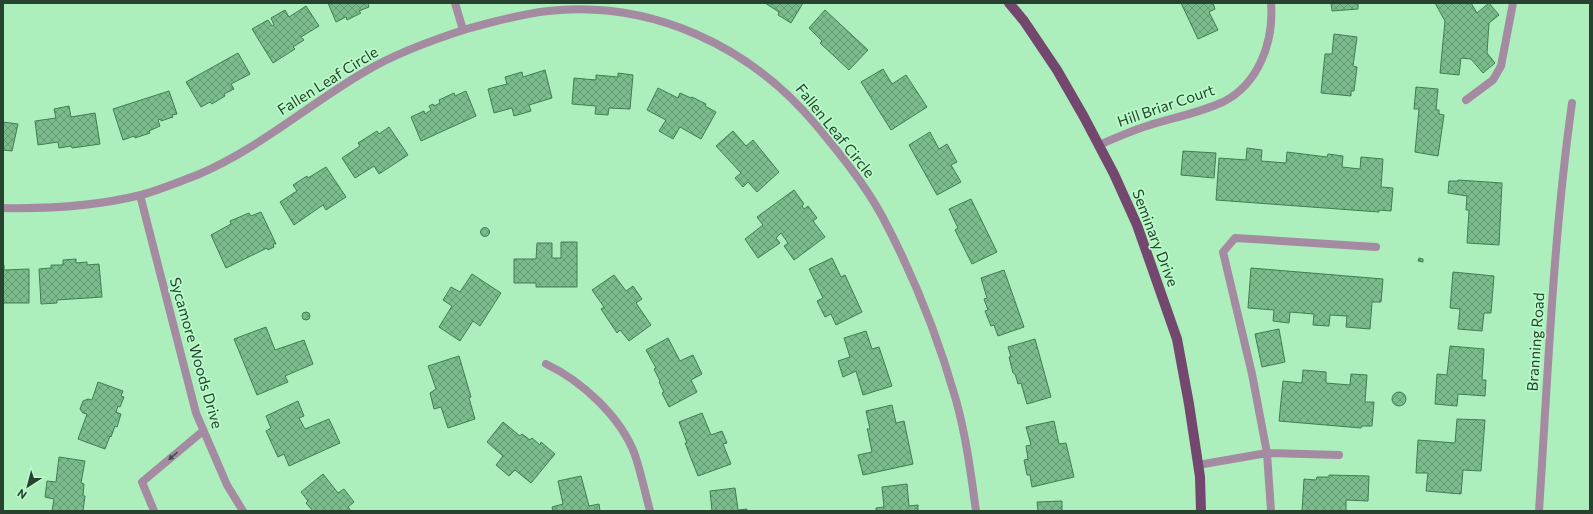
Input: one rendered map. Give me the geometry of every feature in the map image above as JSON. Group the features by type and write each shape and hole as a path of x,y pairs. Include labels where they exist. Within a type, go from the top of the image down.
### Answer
{"main road":[{"name":"Seminary Drive","path":"1009,3 1024,21 1057,70 1099,145 1137,225 1177,339 1198,465 1201,511"}],"street":[{"path":"455,3 463,30"},
{"name":"Hill Briar Court","path":"1099,145 1146,126 1210,107 1235,94 1248,81 1260,63 1268,43 1271,14 1270,3"},
{"path":"1466,100 1493,80 1501,66 1513,3"},
{"name":"Fallen Leaf Circle","path":"3,208 28,209 65,207 140,195 200,174 238,155 369,69 445,36 463,30 522,15 551,10 588,9 628,13 672,22 736,53 767,75 788,93 835,148 881,214 911,275 936,337 957,402 966,443 976,511"},
{"name":"Branning Road","path":"1539,511 1562,175 1572,103"},
{"name":"Sycamore Woods Drive","path":"140,195 196,413 227,485 243,511"},
{"path":"1271,511 1267,453 1252,374 1223,252 1235,238 1376,247"},
{"path":"546,364 559,370 592,396 606,408 620,426 634,454 650,511"},
{"path":"154,511 142,482 203,431"},
{"path":"1198,465 1267,453 1339,455"}],"building":[{"path":"328,3 368,3 369,7 359,11 361,13 347,20 346,17 336,22"},
{"path":"765,3 803,3 791,23 778,15 779,12"},
{"path":"1181,3 1213,3 1215,9 1209,12 1218,30 1198,39"},
{"path":"1331,3 1358,3 1358,9 1332,11"},
{"path":"1435,3 1471,3 1477,13 1489,3 1499,15 1489,23 1487,53 1495,63 1483,73 1471,59 1461,58 1459,75 1440,73 1445,21"},
{"path":"306,6 319,26 301,37 304,40 293,47 295,49 273,63 252,29 268,20 272,26 274,25 271,18 285,10 289,17"},
{"path":"825,10 868,50 849,70 820,43 822,41 809,28"},
{"path":"1334,34 1357,37 1353,66 1357,67 1354,91 1351,91 1351,96 1321,93 1325,54 1332,54"},
{"path":"238,53 250,74 231,84 234,89 224,94 225,96 212,104 210,102 201,107 186,82"},
{"path":"883,69 892,84 906,75 927,107 891,130 861,82"},
{"path":"545,70 552,98 529,105 531,111 514,116 512,108 494,113 488,89 507,84 505,77 522,72 523,77"},
{"path":"618,73 633,75 630,109 609,108 608,115 595,114 596,106 572,104 574,78 596,80 596,75 618,77"},
{"path":"1416,87 1438,89 1436,110 1439,110 1439,114 1444,115 1438,156 1415,152 1419,109 1414,109"},
{"path":"658,88 678,98 680,93 691,98 692,97 706,104 705,106 716,112 701,139 680,127 673,139 659,131 666,120 647,110"},
{"path":"169,91 177,114 161,121 161,119 158,120 160,126 149,131 150,133 123,140 113,109"},
{"path":"466,91 476,116 421,141 411,117 424,111 425,114 431,110 429,106 433,104 434,106 440,103 439,100 454,93 455,96"},
{"path":"69,106 71,117 95,113 100,144 72,148 71,146 59,148 58,142 38,145 35,121 56,118 54,109"},
{"path":"3,122 18,124 12,151 3,150"},
{"path":"389,127 408,155 379,174 374,166 355,178 342,158 360,146 358,143 377,131 379,134"},
{"path":"733,131 746,146 753,140 779,172 757,192 748,182 743,187 735,178 741,173 716,146"},
{"path":"930,132 939,149 947,144 957,162 951,165 961,182 937,195 909,145"},
{"path":"1247,148 1262,150 1261,161 1286,163 1287,152 1327,157 1328,154 1343,156 1342,167 1360,169 1361,157 1383,159 1381,187 1393,188 1391,211 1379,210 1379,212 1216,200 1219,158 1246,160"},
{"path":"1183,151 1216,153 1214,178 1181,175"},
{"path":"326,167 346,197 326,210 323,205 294,225 280,202 297,191 293,185"},
{"path":"1458,180 1502,183 1499,245 1467,243 1469,210 1466,210 1467,196 1448,193 1449,181"},
{"path":"794,190 804,204 802,206 804,209 808,206 817,218 813,221 825,237 794,260 784,246 788,243 781,233 776,238 780,243 758,258 745,239 763,225 757,217"},
{"path":"971,199 997,252 972,264 955,230 958,228 949,209"},
{"path":"261,212 276,244 273,244 274,247 268,250 267,248 226,268 211,235 231,224 230,221 249,213 251,216"},
{"path":"483,228 487,228 489,232 487,236 483,236 481,234 481,230"},
{"path":"561,242 577,242 577,287 536,287 536,283 514,283 514,259 536,259 537,243 552,243 552,258 561,258"},
{"path":"832,258 841,277 845,275 862,312 836,325 831,314 825,317 817,301 823,298 809,269"},
{"path":"1419,258 1423,259 1423,262 1418,261"},
{"path":"76,259 76,263 87,262 87,265 99,264 102,297 57,300 57,303 41,304 39,269 51,268 51,265 63,265 63,260"},
{"path":"3,265 4,270 29,269 29,303 3,303"},
{"path":"1251,268 1383,279 1381,302 1372,302 1370,329 1346,327 1347,316 1330,315 1329,326 1313,325 1314,314 1290,312 1289,323 1273,321 1274,310 1248,308"},
{"path":"1004,270 1024,327 998,336 994,325 991,326 985,311 988,310 984,299 987,298 981,278"},
{"path":"1453,272 1494,276 1491,313 1484,313 1482,331 1458,329 1460,309 1450,308"},
{"path":"472,274 501,293 480,326 473,321 460,341 439,327 452,306 443,300 451,287 460,292"},
{"path":"614,275 626,291 633,286 642,299 636,303 651,325 629,341 620,330 617,333 601,309 604,307 592,290"},
{"path":"304,312 308,312 310,316 308,320 304,320 302,318 302,314"},
{"path":"266,327 275,350 304,340 313,364 285,376 288,382 257,395 234,339"},
{"path":"1279,329 1285,362 1262,367 1255,334"},
{"path":"866,331 872,349 879,347 892,386 863,395 856,371 843,377 838,361 850,357 844,338"},
{"path":"668,338 680,361 693,355 702,374 691,380 697,392 669,407 662,393 664,392 654,369 656,368 646,350"},
{"path":"1035,339 1051,397 1027,404 1021,383 1018,384 1015,374 1013,373 1008,347"},
{"path":"1450,346 1484,349 1482,380 1486,380 1485,396 1458,394 1457,406 1435,404 1437,374 1447,375"},
{"path":"459,356 471,397 469,398 475,419 448,428 441,407 434,409 430,393 436,389 428,366"},
{"path":"1303,370 1326,372 1326,383 1350,385 1351,374 1367,375 1365,402 1374,402 1372,426 1362,426 1361,428 1279,421 1283,381 1302,383"},
{"path":"98,382 123,391 121,396 124,397 116,412 121,414 117,427 115,426 105,449 78,439 87,414 83,413 80,409 83,401 88,399 92,400"},
{"path":"1396,392 1402,392 1406,396 1406,402 1402,406 1396,406 1392,402 1392,396"},
{"path":"298,401 304,416 299,418 305,429 329,419 340,443 289,466 284,454 278,457 266,431 271,428 266,416"},
{"path":"892,405 896,423 904,421 913,464 863,475 858,455 872,452 867,429 870,429 866,411"},
{"path":"702,413 711,435 722,431 727,443 723,444 731,464 698,476 685,443 687,443 679,422"},
{"path":"1457,419 1485,420 1481,471 1463,470 1461,494 1426,491 1428,473 1416,473 1418,440 1455,443"},
{"path":"1054,421 1059,444 1066,443 1074,477 1032,487 1030,475 1027,475 1024,460 1028,459 1026,446 1031,445 1026,427"},
{"path":"503,422 520,436 522,434 530,440 532,438 540,445 541,442 555,454 531,483 515,470 509,476 496,465 503,456 487,442"},
{"path":"59,457 85,461 81,483 84,484 83,496 85,496 83,511 52,511 54,499 45,497 47,481 56,482"},
{"path":"323,474 338,493 344,489 354,502 348,507 351,511 313,511 306,503 308,501 301,492"},
{"path":"1329,475 1369,476 1368,501 1346,500 1346,511 1302,511 1304,479 1316,480 1317,477 1329,477"},
{"path":"581,476 589,506 599,504 600,511 553,511 552,507 563,504 558,481"},
{"path":"907,484 909,506 918,505 918,511 876,511 876,508 884,507 882,487"},
{"path":"735,488 738,510 747,509 747,511 712,511 710,491"},
{"path":"1062,501 1062,511 1038,511 1037,502"}]}
